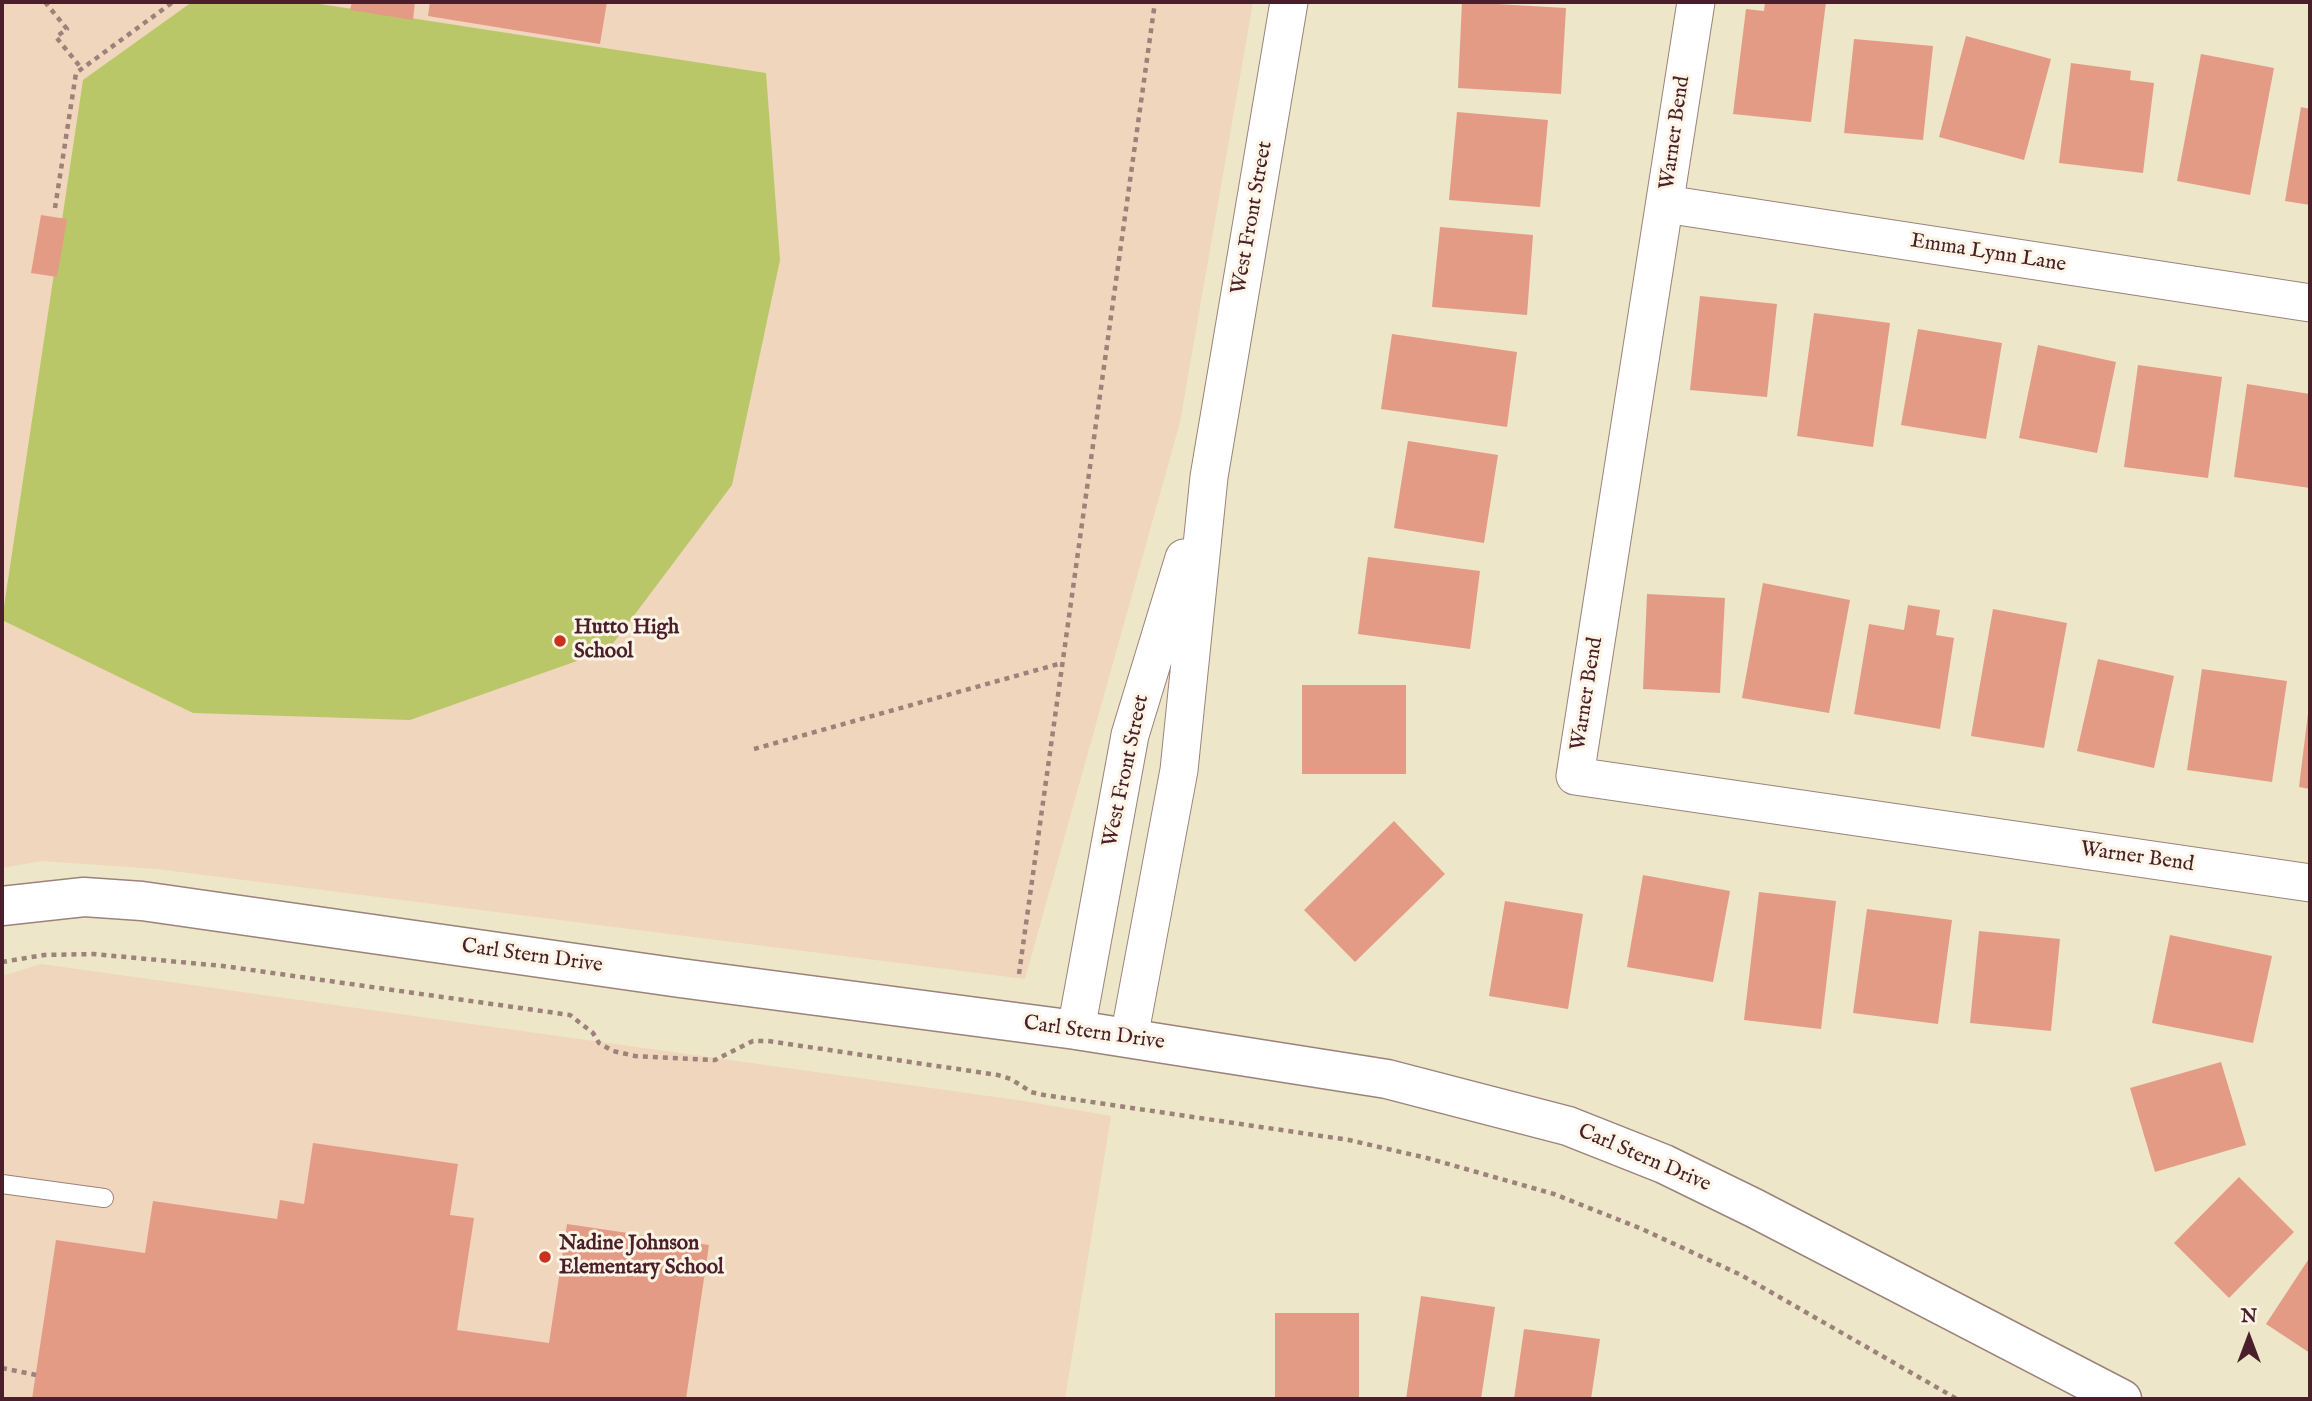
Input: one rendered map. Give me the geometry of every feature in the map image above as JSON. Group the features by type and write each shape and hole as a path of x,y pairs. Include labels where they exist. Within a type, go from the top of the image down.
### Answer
{"street":[{"name":"West Front Street","path":"1129,1038 1179,770 1209,477 1289,2"},
{"name":"Warner Bend","path":"1696,2 1576,776 2310,883"},
{"name":"Emma Lynn Lane","path":"1665,204 2310,303"},
{"name":"West Front Street","path":"1076,1030 1130,735 1209,477"},
{"name":"Carl Stern Drive","path":"2,906 85,897 142,901 681,978 1076,1030 1387,1079 1568,1126 1664,1164 2122,1399"}],"lane":[{"path":"2,1184 104,1198"}],"path":[{"path":"47,2 67,29 56,37 82,69"},
{"path":"55,208 76,73 173,2"},
{"path":"1019,974 1155,2"},
{"path":"754,749 1062,663"},
{"path":"2,962 44,955 93,954 223,966 570,1015 593,1033 599,1043 613,1051 635,1056 715,1060 753,1041 768,1041 998,1075 1011,1079 1031,1092 1044,1095 1349,1140 1427,1158 1554,1194 1642,1229 1741,1275 1957,1399"},
{"path":"2,1368 36,1375"}],"shaded area":[{"name":"Hutto High School","path":"2,2 1253,2 1180,422 1025,979 157,869 42,861 2,868"},
{"name":"Nadine Johnson Elementary School","path":"41,964 1024,1101 1111,1116 1065,1399 2,1399 2,976"}],"green space":[{"path":"192,2 307,2 766,73 780,260 732,485 608,650 410,720 193,713 2,620 83,80"}],"building":[{"path":"352,2 415,2 413,20 350,10"},
{"path":"430,2 607,2 600,44 428,16"},
{"path":"1462,2 1566,8 1561,94 1458,88"},
{"path":"1765,2 1826,2 1811,122 1733,114 1746,9 1764,11"},
{"path":"1966,36 2051,59 2024,160 1939,137"},
{"path":"1854,39 1933,46 1923,140 1844,133"},
{"path":"2201,54 2274,68 2250,195 2177,181"},
{"path":"2071,63 2131,71 2130,80 2154,83 2143,173 2059,163"},
{"path":"2301,107 2310,109 2310,205 2285,201"},
{"path":"1457,112 1548,120 1540,207 1449,200"},
{"path":"41,215 67,219 57,277 31,273"},
{"path":"1440,227 1533,235 1527,315 1432,307"},
{"path":"1700,296 1777,304 1767,397 1690,390"},
{"path":"1814,313 1890,323 1873,447 1797,436"},
{"path":"1918,329 2002,343 1986,439 1901,425"},
{"path":"1392,334 1517,352 1507,427 1381,409"},
{"path":"2038,345 2116,362 2097,453 2019,438"},
{"path":"2138,365 2222,377 2208,478 2124,467"},
{"path":"2247,384 2310,394 2310,488 2234,477"},
{"path":"1408,441 1498,455 1484,543 1394,528"},
{"path":"1368,557 1480,571 1470,649 1358,634"},
{"path":"1763,583 1850,600 1829,713 1742,698"},
{"path":"1647,594 1725,598 1720,693 1643,689"},
{"path":"1908,605 1940,610 1936,635 1954,638 1940,729 1854,714 1869,624 1904,630"},
{"path":"1993,609 2067,623 2044,748 1971,736"},
{"path":"2098,659 2174,676 2154,768 2077,751"},
{"path":"2202,669 2287,681 2272,782 2187,770"},
{"path":"1302,685 1406,685 1406,774 1302,774"},
{"path":"2310,705 2310,789 2299,787"},
{"path":"1394,821 1445,874 1355,962 1304,910"},
{"path":"1643,875 1730,891 1713,982 1627,967"},
{"path":"1759,892 1836,901 1821,1029 1744,1020"},
{"path":"1505,901 1583,914 1568,1009 1489,996"},
{"path":"1867,909 1952,920 1938,1024 1853,1013"},
{"path":"1979,931 2060,939 2051,1031 1970,1023"},
{"path":"2170,935 2272,956 2253,1043 2152,1023"},
{"path":"2221,1062 2246,1145 2155,1172 2130,1088"},
{"path":"313,1143 458,1164 450,1215 474,1218 457,1330 549,1343 567,1224 709,1245 686,1399 32,1399 56,1240 145,1253 153,1201 277,1219 280,1200 304,1204"},
{"path":"2239,1177 2294,1232 2229,1298 2174,1243"},
{"path":"2310,1257 2310,1353 2266,1324"},
{"path":"1421,1296 1495,1307 1481,1399 1406,1399"},
{"path":"1275,1313 1359,1313 1359,1398 1275,1398"},
{"path":"1524,1329 1600,1339 1591,1399 1514,1399"}],"place":[{"name":"Hutto High School","path":"560,641"},
{"name":"Nadine Johnson Elementary School","path":"545,1257"}]}
